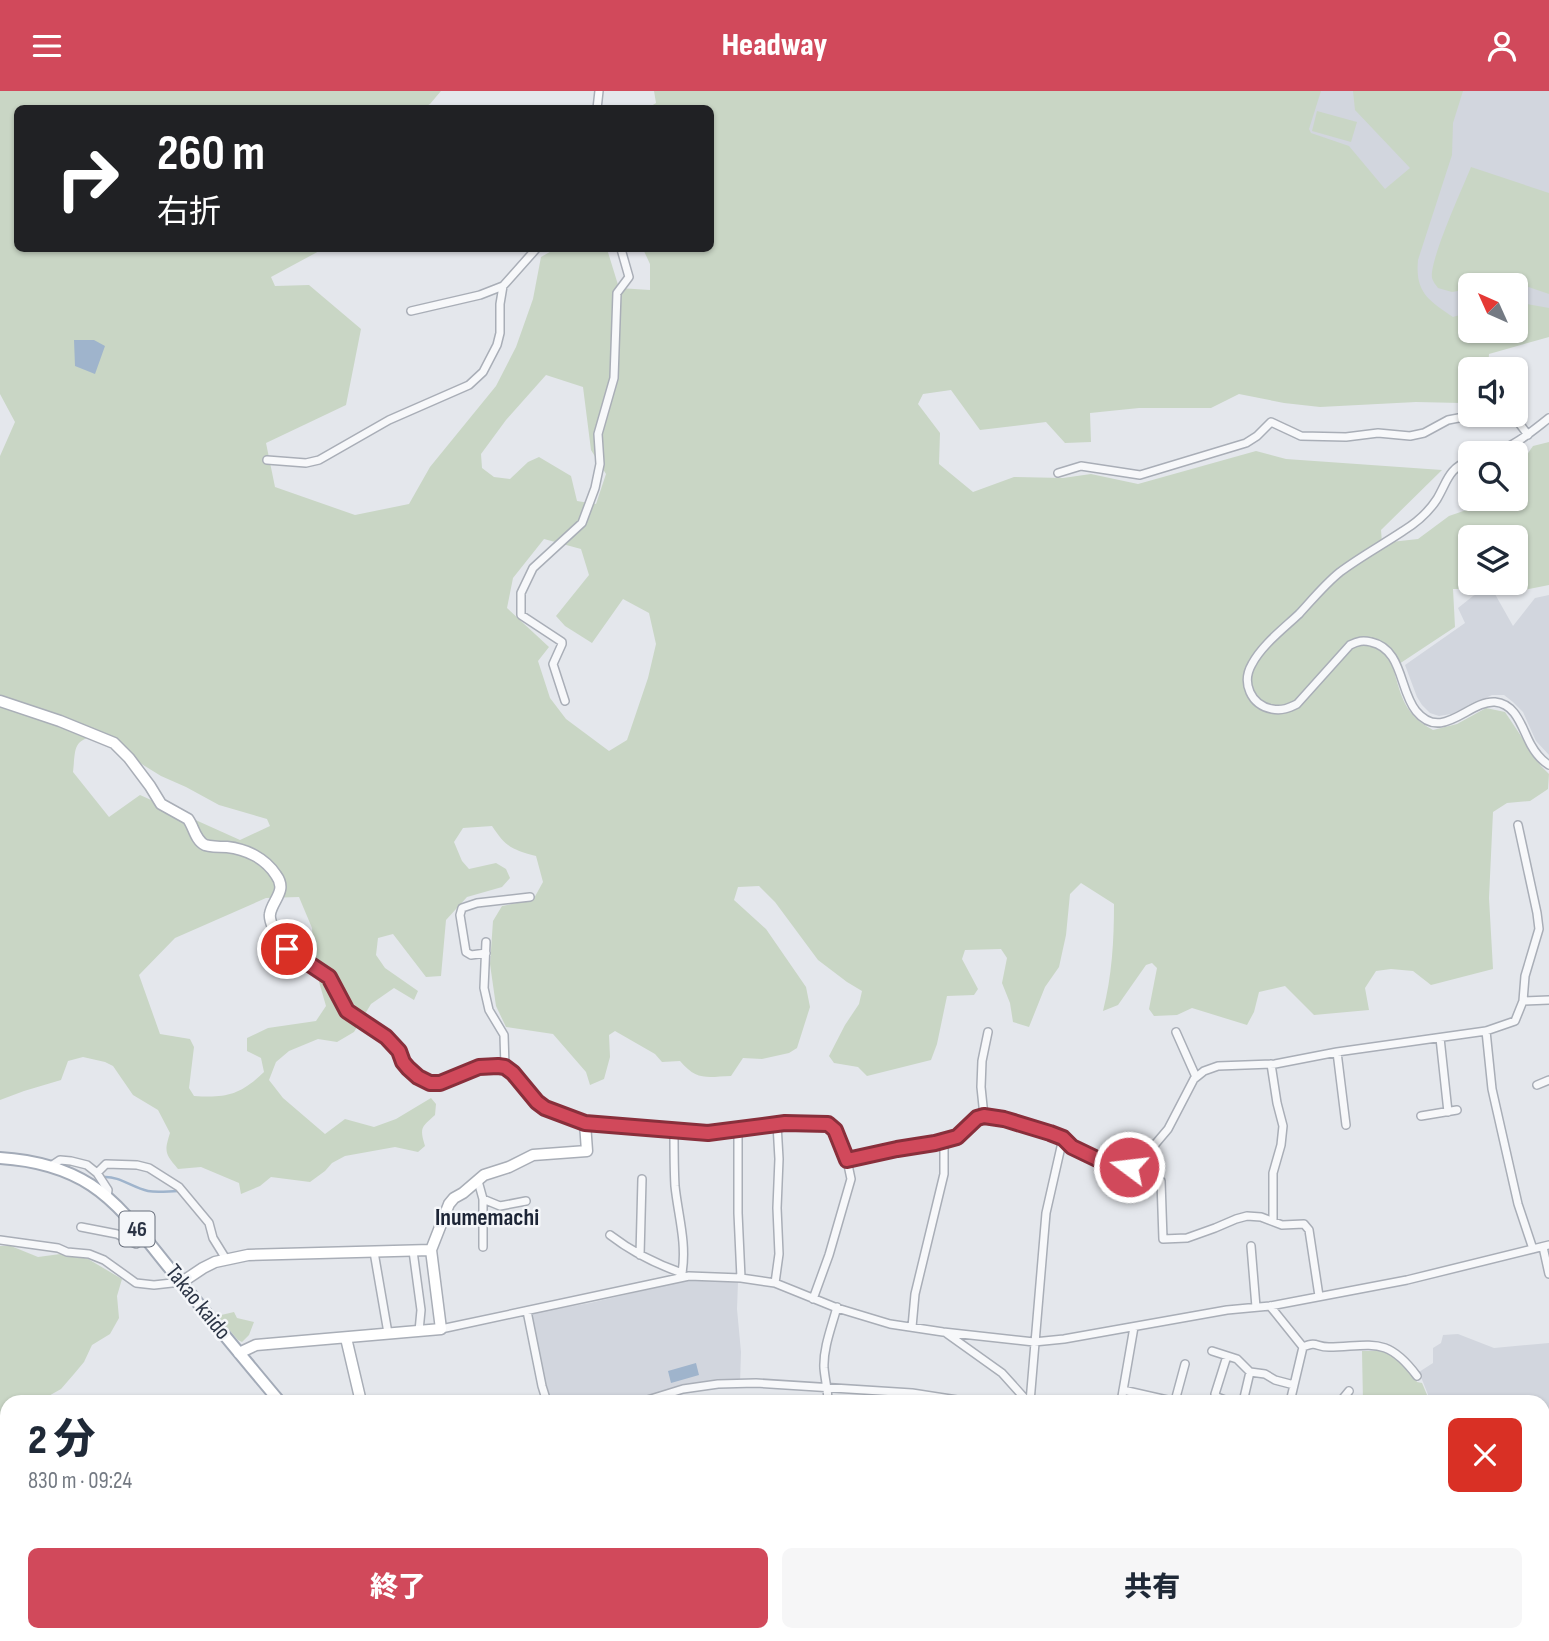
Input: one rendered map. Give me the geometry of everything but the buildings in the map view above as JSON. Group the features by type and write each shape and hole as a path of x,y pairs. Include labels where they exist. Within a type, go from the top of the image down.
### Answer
{"main road":[{"path":"0,701 114,743 129,758 161,804 188,819 203,843 251,853 263,862 280,881 280,893 270,913 273,928 281,942 329,977 347,1011 386,1037 399,1051 403,1062 418,1077 435,1084 479,1067 505,1067 545,1108 585,1123 587,1151 534,1155 488,1173 449,1204 431,1251 441,1329 256,1345 239,1353"},
{"name":"Takao kaido","path":"0,1158 29,1160 51,1166 90,1185 107,1197 145,1238 274,1395"},
{"path":"181,1282 203,1268 226,1259 248,1255 431,1251"},
{"path":"346,1338 359,1395"}],"street":[{"path":"411,311 480,295 503,286 533,252"},
{"path":"565,701 552,664 562,642 521,615 521,593 533,568 582,523 596,488 600,464 598,434 614,378 617,293 629,277 622,252"},
{"path":"267,460 306,463 319,460 389,420 469,385 483,372 497,345 503,286"},
{"path":"1058,473 1081,466 1140,475 1246,443 1271,422 1301,436 1339,437 1378,433 1410,436 1458,418"},
{"path":"1519,441 1549,418"},
{"path":"1522,427 1528,435"},
{"path":"1458,466 1447,477 1438,497 1422,517 1339,573 1264,648 1251,665 1247,684 1255,701 1262,706 1289,709 1297,704 1350,645 1365,640 1385,647 1391,654 1411,702 1422,716 1436,723 1445,722 1490,702 1502,704 1516,714 1531,746 1549,765"},
{"path":"1140,1170 1146,1155 1168,1129 1196,1077 1204,1071 1218,1066 1271,1064 1486,1031 1514,1021 1523,1001 1525,976 1539,929 1518,825"},
{"path":"486,953 471,955 466,952 460,915 462,908 477,903 530,897"},
{"path":"486,942 484,988 489,1010 504,1035 505,1067"},
{"path":"1523,1001 1549,1000"},
{"path":"1486,1031 1492,1089 1518,1204 1533,1249"},
{"path":"984,1116 982,1061 988,1032"},
{"path":"1176,1033 1196,1077"},
{"path":"1440,1038 1448,1112"},
{"path":"1337,1052 1346,1125"},
{"path":"1271,1064 1283,1126 1273,1173 1273,1221"},
{"path":"1537,1085 1549,1080"},
{"path":"1421,1117 1457,1110"},
{"path":"847,1160 957,1137 977,1118 984,1116 1029,1126 1063,1138 1072,1147 1097,1159 1140,1170 1161,1181 1163,1239 1187,1238 1247,1216 1261,1217 1282,1225 1304,1224 1309,1230 1319,1296"},
{"path":"585,1123 708,1133 777,1124 828,1124 835,1130 851,1179"},
{"path":"775,1283 779,1254 777,1124"},
{"path":"738,1129 741,1277"},
{"path":"674,1131 675,1186 682,1225 682,1275"},
{"path":"1030,1395 1046,1213 1063,1138"},
{"path":"912,1327 915,1294 944,1174 944,1141"},
{"path":"813,1299 829,1255 854,1168 864,1157"},
{"path":"51,1166 60,1160 87,1165 97,1173 108,1190 107,1197"},
{"path":"97,1173 106,1164 137,1165 149,1168 179,1187 209,1223 213,1238 226,1259"},
{"path":"478,1181 483,1199 483,1247"},
{"path":"639,1184 640,1255"},
{"path":"483,1199 500,1206 526,1201"},
{"path":"81,1227 117,1234 136,1244 145,1238"},
{"path":"610,1235 627,1248 682,1275"},
{"path":"0,1240 89,1254 104,1260 136,1283 154,1285 181,1282"},
{"path":"1251,1246 1255,1307"},
{"path":"441,1329 682,1275 741,1277 775,1283 871,1319 943,1332 1034,1342 1065,1339 1227,1310 1270,1306 1406,1280 1546,1246 1549,1274"},
{"path":"413,1251 421,1310 419,1331"},
{"path":"373,1252 388,1333"},
{"path":"1270,1306 1303,1347"},
{"path":"828,1395 825,1354 836,1307"},
{"path":"527,1311 545,1395"},
{"path":"1122,1395 1134,1327"},
{"path":"943,1332 1002,1373 1022,1395"},
{"path":"1303,1347 1313,1343 1325,1347 1361,1344 1391,1349 1405,1359 1417,1375"},
{"path":"1292,1395 1303,1347"},
{"path":"1212,1352 1237,1359 1250,1372 1294,1384"},
{"path":"1215,1395 1227,1356"},
{"path":"1177,1395 1185,1364"},
{"path":"1245,1395 1250,1372"},
{"path":"660,1395 718,1384 756,1383 925,1395"},
{"path":"1123,1390 1142,1395"},
{"path":"1346,1395 1349,1391"}],"shaded area":[{"path":"1287,91 1549,91 1549,312 1528,308 1528,273 1458,273 1458,319 1452,321 1324,210"},
{"path":"1496,595 1513,626 1535,598 1549,595 1549,755 1536,741 1523,712 1504,695 1492,695 1451,714 1439,716 1430,713 1417,697 1405,665 1465,623 1458,608 1473,596"},
{"path":"693,1279 738,1282 740,1384 718,1384 671,1395 545,1395 528,1314 590,1303"},
{"path":"1458,1334 1494,1348 1549,1343 1549,1395 1428,1395 1419,1372 1433,1363 1433,1348 1441,1343 1443,1335"}],"green space":[{"path":"0,91 441,91 428,105 14,105 14,252 317,252 271,277 275,286 309,285 361,329 346,405 266,443 275,487 355,515 409,504 430,467 496,386 516,347 533,299 541,257 550,252 608,252 619,288 650,290 650,264 644,252 714,252 714,105 653,105 656,103 654,91 1321,91 1309,129 1311,133 1349,146 1385,189 1410,168 1355,110 1353,91 1463,91 1453,123 1452,155 1418,260 1421,288 1430,300 1453,317 1458,316 1458,343 1528,343 1489,354 1489,357 1458,357 1458,403 1416,402 1320,407 1239,394 1211,408 1139,408 1090,413 1091,442 1065,443 1046,422 980,430 951,390 923,394 918,404 940,433 939,464 973,492 1014,477 1063,478 1091,474 1138,484 1256,451 1286,459 1442,470 1381,530 1382,543 1418,539 1449,516 1463,511 1528,511 1528,453 1533,446 1549,442 1549,585 1528,589 1528,525 1458,525 1458,589 1453,589 1455,627 1393,668 1410,711 1433,730 1457,724 1486,708 1505,712 1549,774 1548,789 1530,801 1507,803 1493,812 1489,898 1493,969 1431,985 1413,971 1376,971 1365,988 1369,1010 1314,1015 1285,986 1259,992 1254,1012 1247,1025 1192,1008 1177,1015 1154,1016 1149,1009 1157,968 1152,963 1146,965 1118,1005 1103,1011 1112,958 1114,904 1081,883 1070,894 1066,935 1059,967 1045,987 1029,1027 1013,1022 1010,1003 1002,983 1007,958 1001,949 965,950 962,959 978,989 974,995 947,996 931,1060 867,1076 858,1067 834,1063 829,1056 859,1004 862,991 818,960 775,902 759,886 738,887 734,900 766,929 806,987 810,1007 797,1048 789,1053 762,1059 743,1058 731,1076 708,1077 697,1075 680,1061 662,1062 655,1054 615,1031 609,1035 610,1057 604,1079 590,1085 586,1072 553,1034 506,1027 496,1006 490,964 493,921 502,906 533,900 543,882 536,856 510,846 492,826 463,828 454,842 462,861 469,869 496,863 506,869 510,878 502,887 467,897 446,920 441,976 426,977 393,934 378,938 376,955 385,968 418,991 414,1000 394,988 371,1004 354,1032 337,1042 318,1039 289,1051 276,1062 269,1080 283,1098 325,1134 345,1119 374,1127 396,1119 431,1098 436,1104 435,1115 423,1128 425,1146 418,1152 395,1147 345,1156 332,1163 310,1182 271,1177 260,1186 241,1194 239,1183 201,1167 178,1169 167,1153 170,1133 158,1110 133,1095 113,1066 105,1062 83,1057 68,1061 61,1080 0,1100 0,456 15,422 0,394","holes":["546,375 583,387 591,450 606,474 596,504 577,501 571,476 539,457 528,462 510,479 494,477 482,468 481,454 506,420","544,539 581,549 589,575 556,616 565,626 592,643 623,599 649,613 656,644 648,678 627,740 609,751 566,719 550,698 538,661 549,647 507,608 513,578","101,733 127,755 161,776 219,805 267,819 270,826 240,840 140,795 109,817 73,772 76,749 81,742","299,897 312,928 315,968 326,1006 316,1021 268,1028 247,1038 247,1051 261,1058 264,1072 248,1086 232,1093 194,1096 189,1088 194,1047 190,1039 160,1034 139,975 175,938 266,898"]},
{"path":"1317,111 1357,122 1351,142 1312,131"},
{"path":"1471,167 1549,193 1549,294 1528,287 1528,273 1458,273 1458,291 1438,288 1432,278 1432,269"},
{"path":"1528,304 1549,308 1549,337 1528,343"},
{"path":"0,1246 11,1246 38,1257 68,1253 88,1259 122,1279 117,1296 119,1318 110,1334 92,1345 84,1362 61,1389 50,1395 0,1395"},
{"path":"234,1312 237,1318 254,1322 249,1335 242,1342 217,1316"},
{"path":"1362,1351 1384,1352 1399,1359 1417,1382 1422,1383 1427,1395 1363,1395"}],"water":[{"path":"74,340 94,340 105,346 95,374 75,366"},
{"path":"696,1363 699,1375 671,1383 668,1371"}],"waterway":[{"path":"104,1177 115,1178 148,1191 178,1191"}],"district":[{"name":"Inumemachi","path":"487,1217"}],"route":[{"path":"287,949 326,974 347,1011 386,1037 399,1051 403,1062 418,1077 435,1084 479,1067 505,1067 520,1080 537,1102 572,1120 708,1133 785,1123 828,1124 835,1130 847,1160 957,1137 977,1118 984,1116 1050,1133 1097,1159 1129,1167"}]}
